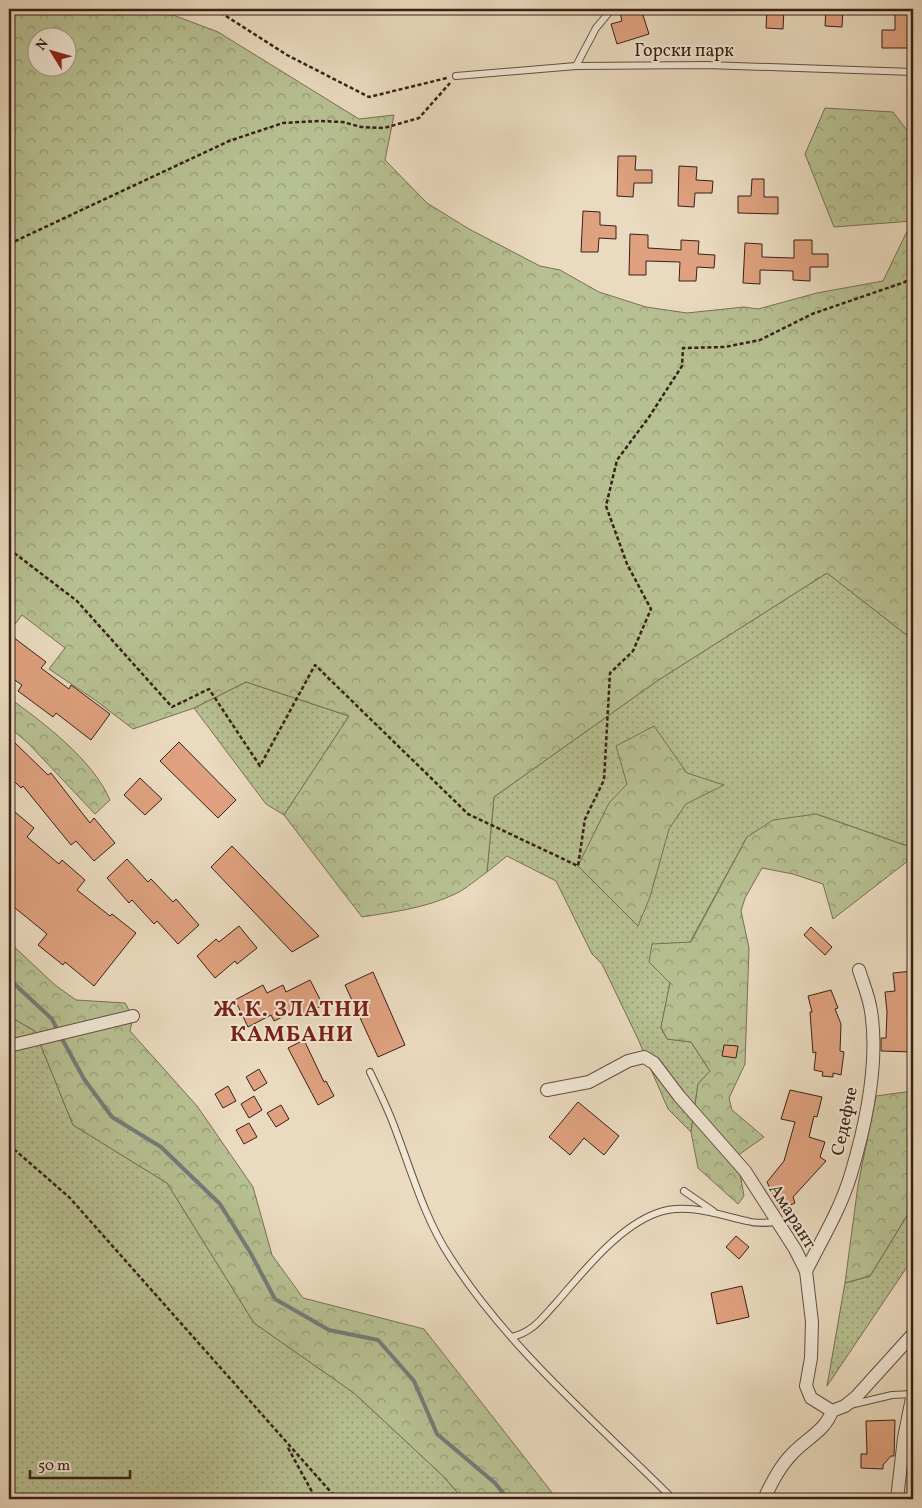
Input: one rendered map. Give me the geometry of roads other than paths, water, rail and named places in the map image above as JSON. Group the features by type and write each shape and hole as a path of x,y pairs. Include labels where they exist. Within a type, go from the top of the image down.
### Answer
{"street":[{"name":"Седефче","path":"806,1271 835,1214 851,1174 869,1094 873,1044 871,1010 859,970"},
{"path":"9,1046 133,1016"},
{"name":"Амарант","path":"547,1090 589,1082 628,1061 644,1057 654,1063 679,1096 745,1172 806,1271 812,1322 811,1358 806,1386 812,1398 832,1411"},
{"path":"764,1499 774,1478 785,1463 829,1421 832,1411 845,1406 856,1397 913,1334"},
{"path":"913,1342 913,1348"},
{"path":"897,1499 904,1438 913,1394"}],"lane":[{"path":"576,66 596,28 612,9"},
{"name":"Горски парк","path":"456,76 576,66 788,66 913,72"},
{"path":"370,1072 396,1129 409,1168 438,1235 449,1256 486,1310 673,1499"},
{"path":"684,1190 716,1213"},
{"path":"512,1337 530,1330 612,1242 633,1225 658,1212 684,1210 716,1213 748,1222 777,1222"},
{"path":"845,1406 892,1395 913,1394"}],"waterway":[{"path":"9,979 52,1019 58,1031"},
{"path":"61,1037 84,1079 112,1117 161,1147 220,1204 250,1252 275,1299 329,1330 378,1340 414,1381 437,1434 495,1483 508,1499"}],"district":[{"name":"Ж.К. ЗЛАТНИ КАМБАНИ","path":"292,1020"}]}
